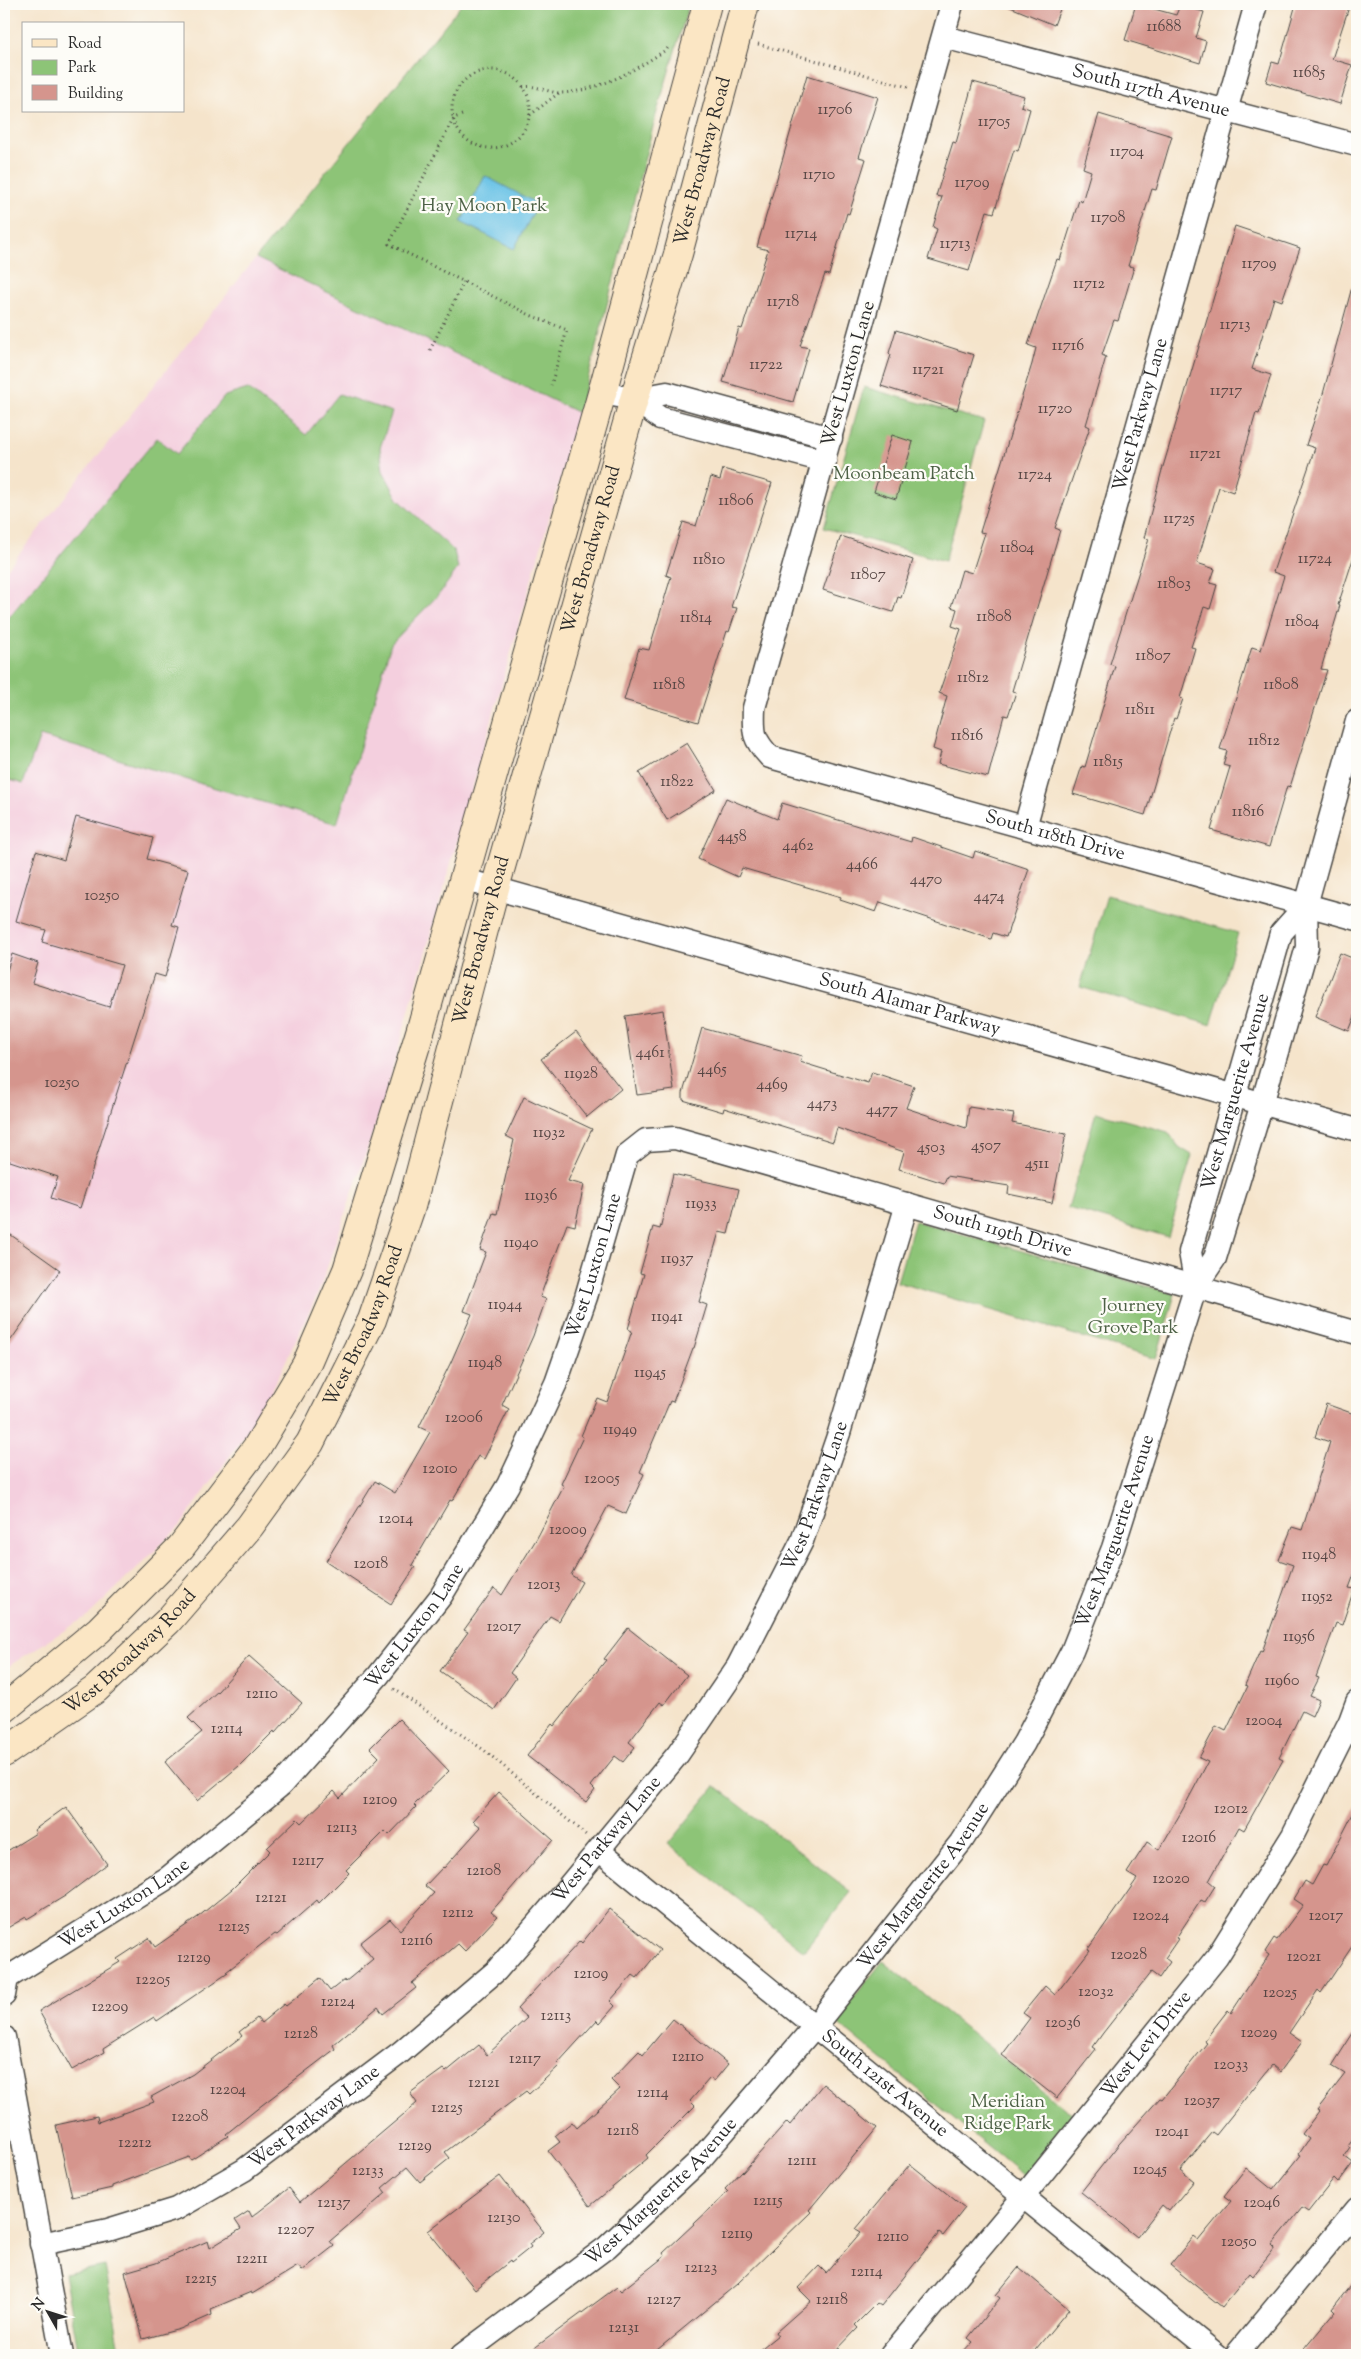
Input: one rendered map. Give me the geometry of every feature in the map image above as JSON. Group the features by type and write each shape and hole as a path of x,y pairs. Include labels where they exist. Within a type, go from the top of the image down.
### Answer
{"main road":[{"name":"West Broadway Road","path":"4,1709 100,1630 181,1547 257,1447 306,1365 347,1270 370,1198 602,393 707,4"},
{"name":"West Broadway Road","path":"4,1754 96,1689 168,1621 250,1526 310,1443 372,1320 411,1207 494,888 634,399 678,254 745,4"}],"street":[{"name":"West Luxton Lane","path":"758,744 753,731 754,708 952,4"},
{"name":"West Parkway Lane","path":"1025,827 1256,4"},
{"name":"South 117th Avenue","path":"944,37 1357,145"},
{"path":"602,393 634,399 667,393 831,438"},
{"path":"634,399 660,418 825,461"},
{"name":"West Marguerite Avenue","path":"462,2355 607,2246 697,2163 815,2026 961,1842 1024,1743 1072,1652 1113,1548 1196,1286 1215,1258 1307,947 1306,905 1357,721"},
{"name":"South 118th Drive","path":"758,744 770,757 1357,919"},
{"name":"South Alamar Parkway","path":"462,879 1357,1130"},
{"name":"West Marguerite Avenue","path":"1196,1286 1190,1252 1281,933 1306,905"},
{"name":"South 119th Drive","path":"646,1140 675,1138 1357,1333"},
{"name":"West Luxton Lane","path":"5,1986 169,1877 281,1785 378,1676 441,1596 508,1485 559,1374 586,1297 627,1155 646,1140"},
{"name":"West Parkway Lane","path":"42,2244 108,2230 176,2209 244,2170 401,2052 496,1971 599,1850 678,1754 738,1666 802,1541 839,1432 907,1204"},
{"name":"West Levi Drive","path":"890,2355 1023,2197 1217,1957 1293,1834 1350,1722 1357,1702"},
{"name":"South 121st Avenue","path":"599,1850 1217,2355"},
{"path":"4,2037 62,2355"},
{"path":"1236,2355 1357,2209"}],"path":[{"path":"523,87 529,86 559,93 600,84 624,75 667,50 671,43"},
{"path":"755,43 909,87 911,80"},
{"path":"488,71 503,72 513,77 523,87 530,103 530,116 522,133 515,140 495,148 485,148 466,139 459,131 454,118 453,105 458,90 472,76 488,71"},
{"path":"530,116 559,93"},
{"path":"462,116 454,118 389,244 550,324 567,330 551,385"},
{"path":"430,350 464,282"},
{"path":"378,1676 438,1721 484,1750 587,1836 599,1850"}],"shaded area":[{"path":"256,258 579,413 381,1109 319,1291 262,1411 180,1526 90,1614 4,1669 4,573"}],"green space":[{"name":"Hay Moon Park","path":"462,4 689,4 656,115 579,413 256,258"},
{"name":"Moonbeam Patch","path":"864,387 984,421 945,561 824,528"},
{"path":"248,389 306,435 339,394 392,412 380,448 383,471 398,499 454,551 458,568 440,593 391,644 337,824 40,736 23,784 4,778 4,623 157,438 177,454 225,396"},
{"path":"1107,895 1238,933 1211,1025 1080,987"},
{"path":"1096,1112 1168,1132 1179,1147 1192,1155 1168,1237 1068,1208"},
{"name":"Journey Grove Park","path":"915,1221 1175,1294 1156,1359 897,1282"},
{"path":"715,1786 851,1892 804,1951 668,1844"},
{"name":"Meridian Ridge Park","path":"883,1961 1074,2116 1024,2176 835,2021"},
{"path":"105,2266 121,2355 79,2355 64,2274"}],"water":[{"path":"485,176 538,204 514,249 461,222"}],"building":[{"path":"1003,4 1062,4 1054,25"},
{"path":"1136,4 1176,15 1180,5 1204,12 1196,38 1206,41 1200,63 1125,40"},
{"path":"1296,4 1350,4 1332,59 1352,65 1340,104 1266,82 1272,62 1279,64"},
{"path":"807,75 878,97 859,157 866,159 849,214 847,213 829,275 825,274 800,346 809,348 793,402 723,382 739,328 742,329 768,250 757,247"},
{"path":"973,82 1024,96 1021,106 1030,109 1018,151 1014,150 994,213 987,211 969,271 928,259 937,229 933,227 942,197 936,196 953,142 956,143"},
{"path":"1099,114 1172,136 1156,190 1152,189 1128,266 1134,267 1118,321 1114,320 1102,355 1106,357 1086,425 1090,427 1055,528 1060,530 1012,691 1016,692 1008,716 1004,715 988,777 938,764 941,752 933,749 947,696 939,693 961,629 952,626 957,609 951,607 962,570 972,573 985,533 980,532 1036,348 1028,345 1057,259 1060,260 1079,200 1082,202 1091,171 1083,168"},
{"path":"1235,226 1300,248 1282,301 1274,298 1252,369 1271,375 1259,414 1256,413 1233,492 1219,487 1197,563 1215,569 1210,583 1217,585 1210,609 1204,607 1191,647 1195,648 1180,698 1183,699 1176,719 1174,718 1145,815 1073,794 1082,766 1085,767 1115,666 1110,664 1149,539 1144,538 1162,470"},
{"path":"1352,287 1357,288 1357,547 1338,605 1340,605 1321,669 1327,670 1290,787 1287,786 1269,847 1211,830 1230,767 1223,765 1227,751 1220,749 1252,647 1261,650 1284,576 1273,572 1315,448 1306,445 1323,394"},
{"path":"896,330 974,355 957,410 881,386 891,355 889,353"},
{"path":"892,435 913,442 896,499 874,492"},
{"path":"723,469 772,483 731,607 737,608 729,632 727,631 698,722 624,700 639,648 649,650 671,577 666,575 683,522 696,526 711,477 720,480"},
{"path":"841,536 913,560 901,598 898,597 893,612 823,590"},
{"path":"687,743 716,790 667,820 639,773"},
{"path":"726,798 777,819 782,803 911,842 912,837 973,858 975,851 1029,869 1006,937 993,933 991,939 880,902 876,912 840,900 841,897 742,868 738,877 698,859"},
{"path":"76,817 153,838 147,859 188,870 172,925 179,927 165,977 155,974 80,1208 51,1198 58,1177 4,1159 4,981 12,954 38,963 32,983 109,1007 122,965 42,942 46,930 16,921 36,851 64,860"},
{"path":"1340,953 1357,960 1357,1011 1349,1031 1315,1017"},
{"path":"663,1010 674,1090 637,1095 625,1016"},
{"path":"702,1028 802,1056 800,1062 868,1083 872,1072 914,1086 906,1108 966,1128 969,1107 1014,1114 1012,1123 1066,1134 1052,1203 1008,1194 1009,1186 947,1176 944,1183 899,1169 904,1152 837,1128 833,1142 724,1108 723,1112 683,1100 683,1093"},
{"path":"576,1032 621,1089 587,1117 541,1059"},
{"path":"524,1097 592,1129 568,1181 584,1185 575,1226 567,1224 540,1297 546,1299 533,1336 502,1405 509,1409 484,1459 478,1456 412,1565 415,1567 391,1604 326,1561 375,1481 395,1493 430,1432 419,1427 472,1314 464,1311 486,1252 480,1250 493,1213 497,1214 514,1140 506,1136"},
{"path":"673,1174 739,1189 728,1234 719,1232 699,1302 707,1305 694,1348 673,1402 670,1401 640,1472 644,1474 626,1514 608,1506 571,1575 582,1582 559,1621 550,1616 510,1673 516,1678 494,1710 440,1671 468,1632 464,1630 494,1588 502,1595 537,1538 564,1486 561,1484 583,1437 581,1436 597,1398 607,1402 632,1331 628,1329 644,1274 640,1273 653,1227 660,1229"},
{"path":"4,1230 60,1270 4,1350"},
{"path":"1326,1404 1357,1415 1357,1567 1349,1588 1354,1589 1342,1625 1336,1623 1316,1677 1319,1678 1310,1696 1319,1700 1312,1716 1302,1711 1279,1758 1283,1760 1244,1830 1239,1827 1209,1881 1215,1886 1205,1902 1201,1900 1165,1958 1170,1962 1159,1978 1151,1972 1103,2033 1093,2047 1096,2049 1057,2098 1002,2055 1030,2018 1023,2013 1045,1986 1055,1995 1090,1950 1088,1949 1137,1879 1127,1873 1147,1842 1159,1850 1183,1809 1208,1762 1199,1758 1216,1726 1226,1731 1248,1686 1245,1685 1260,1651 1262,1652 1293,1565 1279,1560 1292,1527 1302,1530 1330,1442 1315,1437"},
{"path":"628,1628 687,1675 664,1705 660,1702 629,1742 635,1747 623,1762 615,1756 591,1786 595,1790 586,1802 527,1756 552,1724 554,1726 606,1660 604,1659"},
{"path":"249,1656 302,1703 275,1733 274,1731 239,1766 197,1801 165,1762 202,1732 188,1718 218,1691"},
{"path":"399,1719 449,1771 414,1805 416,1807 389,1835 385,1831 346,1870 349,1873 319,1903 317,1900 277,1935 275,1934 226,1972 228,1973 157,2021 154,2017 103,2049 104,2052 72,2070 39,2011 120,1962 117,1959 149,1938 155,1947 198,1917 232,1889 270,1851 267,1848 297,1819 301,1823 334,1791 340,1798 379,1757 370,1748"},
{"path":"499,1792 553,1840 491,1912 497,1917 465,1951 458,1944 412,1983 416,1988 383,2014 378,2007 333,2045 335,2049 226,2134 228,2136 191,2160 189,2157 112,2186 112,2188 72,2197 56,2125 97,2116 98,2122 154,2102 151,2097 193,2074 242,2036 239,2032 257,2018 261,2023 284,2004 286,2006 320,1978 330,1991 344,1980 345,1982 373,1959 360,1943 390,1919 400,1930 434,1893 425,1886 481,1827 473,1821"},
{"path":"1357,1806 1357,1939 1321,1993 1318,1990 1289,2033 1302,2042 1280,2072 1272,2065 1216,2135 1212,2132 1180,2170 1194,2181 1169,2211 1162,2205 1137,2237 1081,2192 1119,2144 1160,2098 1162,2099 1207,2043 1204,2041 1228,2010 1231,2013 1269,1955 1265,1952 1274,1938 1277,1940 1303,1905 1294,1899 1305,1881 1312,1885 1323,1865 1326,1866"},
{"path":"66,1807 107,1864 65,1896 27,1919 26,1917 4,1930 4,1853 36,1833 34,1830"},
{"path":"609,1909 660,1950 637,1978 633,1975 610,2001 615,2006 600,2023 597,2020 557,2064 559,2066 529,2094 526,2091 445,2152 450,2158 420,2182 407,2167 382,2188 386,2193 330,2241 334,2246 302,2271 298,2266 252,2294 251,2292 211,2309 212,2315 180,2329 143,2339 125,2272 156,2263 208,2241 210,2248 241,2229 235,2220 249,2211 252,2217 289,2188 300,2202 417,2103 410,2093 443,2069 446,2072 479,2045 487,2055 527,2018 517,2009 580,1941 582,1943"},
{"path":"673,2019 728,2064 714,2081 710,2078 690,2101 695,2106 646,2155 648,2158 590,2206 548,2151 560,2142 555,2136 572,2122 577,2128 620,2089 611,2080 639,2051 643,2055"},
{"path":"1357,2027 1357,2132 1347,2145 1350,2147 1344,2156 1353,2163 1338,2183 1334,2179 1308,2212 1302,2208 1272,2245 1275,2248 1253,2276 1250,2273 1222,2307 1170,2265 1193,2237 1198,2241 1231,2201 1224,2196 1246,2168 1273,2190 1301,2155 1299,2154 1309,2139 1302,2134 1319,2111 1317,2110 1345,2074 1332,2066"},
{"path":"823,2084 877,2128 809,2210 811,2212 737,2284 651,2355 525,2355 617,2287 621,2291 665,2256 663,2253 728,2192 725,2189 743,2172 787,2122 790,2125"},
{"path":"910,2164 965,2208 943,2236 939,2233 881,2306 877,2303 855,2325 858,2328 832,2355 753,2355 778,2335 776,2332 811,2301 798,2288 819,2266 826,2273 861,2232 856,2229"},
{"path":"500,2176 544,2232 529,2244 531,2247 475,2289 428,2231"},
{"path":"1019,2267 1069,2309 1031,2355 961,2355 973,2342 968,2338 1000,2298 996,2295"},
{"path":"1357,2277 1357,2355 1299,2355 1335,2312 1332,2309"}]}
